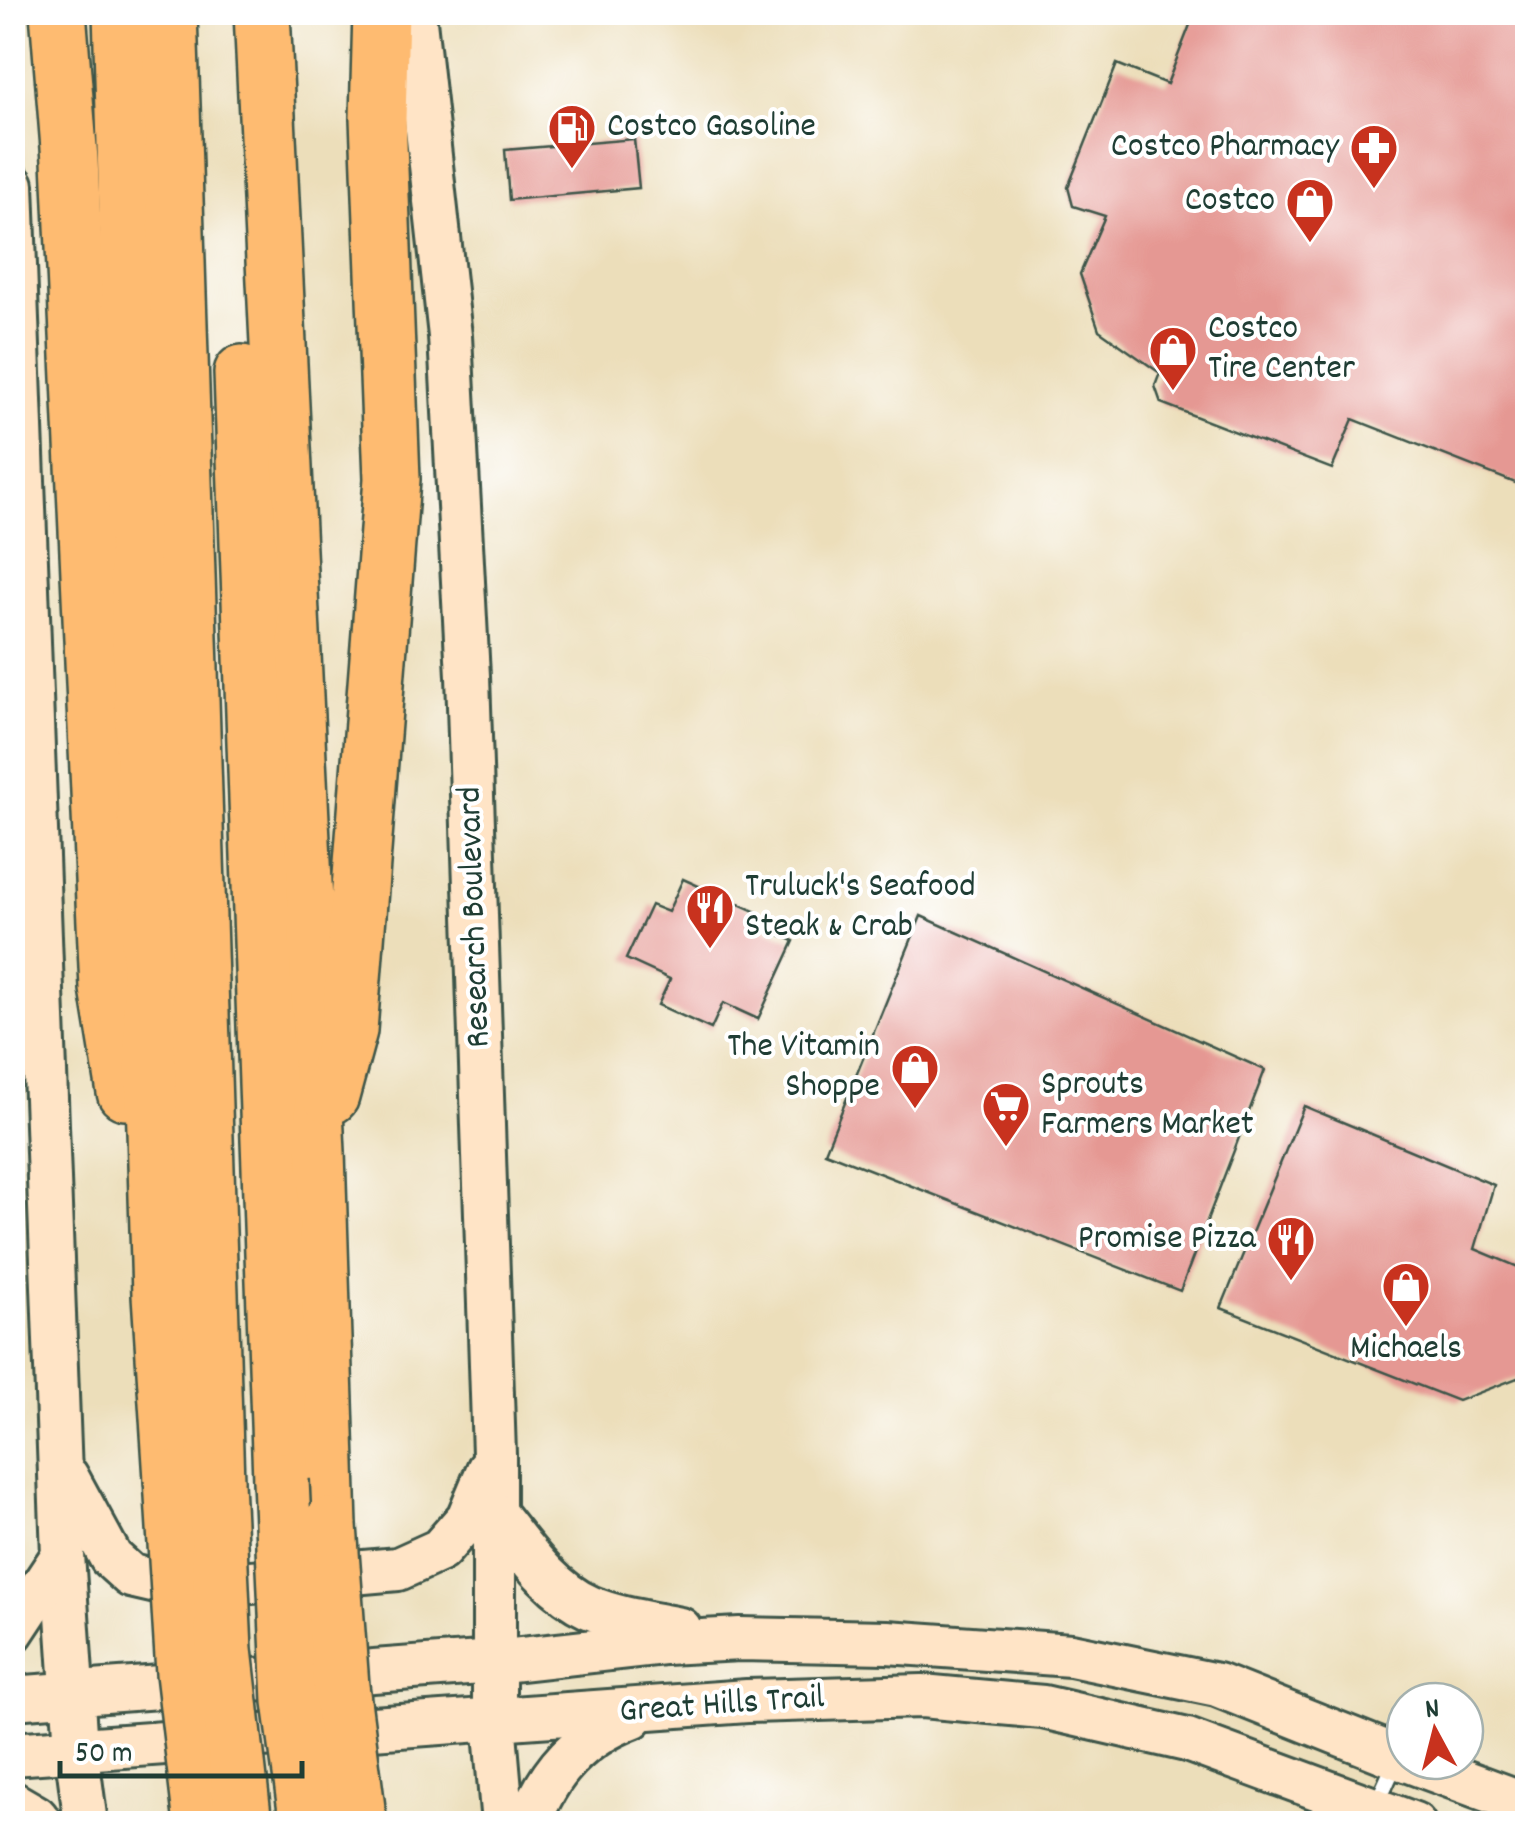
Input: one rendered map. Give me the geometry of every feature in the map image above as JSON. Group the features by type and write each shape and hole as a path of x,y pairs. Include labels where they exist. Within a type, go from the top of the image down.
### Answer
{"highway":[{"path":"58,12 70,160 108,988 224,1650 244,1824"},
{"path":"121,12 160,1295"},
{"path":"169,12 194,1480 184,1673 202,1824"},
{"path":"229,12 303,1475 341,1686 359,1824"},
{"path":"262,12 317,1152 290,1701 308,1824"},
{"path":"317,1152 349,1030 392,479 378,118 381,12"}],"main road":[{"name":"Research Boulevard","path":"414,12 450,336 468,676 494,1454 494,1721 503,1824"},
{"path":"12,185 63,1554 76,1748 86,1824"},
{"path":"60,1463 111,1558 131,1576 183,1588 398,1569 440,1550 468,1518 494,1454"},
{"path":"495,1514 550,1579 586,1606 630,1620 740,1639"},
{"path":"12,1632 63,1554"},
{"name":"Great Hills Trail","path":"12,1698 494,1662 740,1639 906,1643 1071,1655 1217,1685 1385,1751"},
{"name":"Great Hills Trail","path":"12,1754 653,1710 747,1700 922,1696 1043,1707 1188,1740 1394,1817"},
{"path":"528,1824 544,1789 570,1756 601,1730 653,1710"},
{"name":"Great Hills Trail","path":"1463,1781 1528,1805"},
{"path":"12,1803 41,1824"}],"lane":[{"path":"1394,1817 1400,1781"}],"building":[{"name":"Costco","path":"1195,12 1528,12 1528,488 1353,419 1332,469 1161,403 1155,386 1160,373 1099,330 1080,274 1105,216 1073,206 1068,187 1117,64 1167,84"},
{"name":"Costco Gasoline","path":"634,139 639,188 509,200 505,150"},
{"name":"Truluck's Seafood Steak & Crab","path":"683,879 759,913 754,923 794,941 758,1019 723,1003 711,1029 658,1005 670,979 626,959 651,905 668,912"},
{"path":"921,916 1265,1070 1180,1291 825,1152"},
{"path":"1304,1106 1494,1185 1475,1249 1528,1271 1528,1374 1458,1401 1221,1308"}],"place":[{"name":"Costco Gasoline","path":"572,170"},
{"name":"Costco Pharmacy","path":"1374,190"},
{"name":"Costco","path":"1310,244"},
{"name":"Costco Tire Center","path":"1173,392"},
{"name":"Truluck's Seafood Steak & Crab","path":"710,950"},
{"name":"The Vitamin Shoppe","path":"915,1110"},
{"name":"Sprouts Farmers Market","path":"1006,1148"},
{"name":"Promise Pizza","path":"1291,1282"},
{"name":"Michaels","path":"1406,1328"}]}
